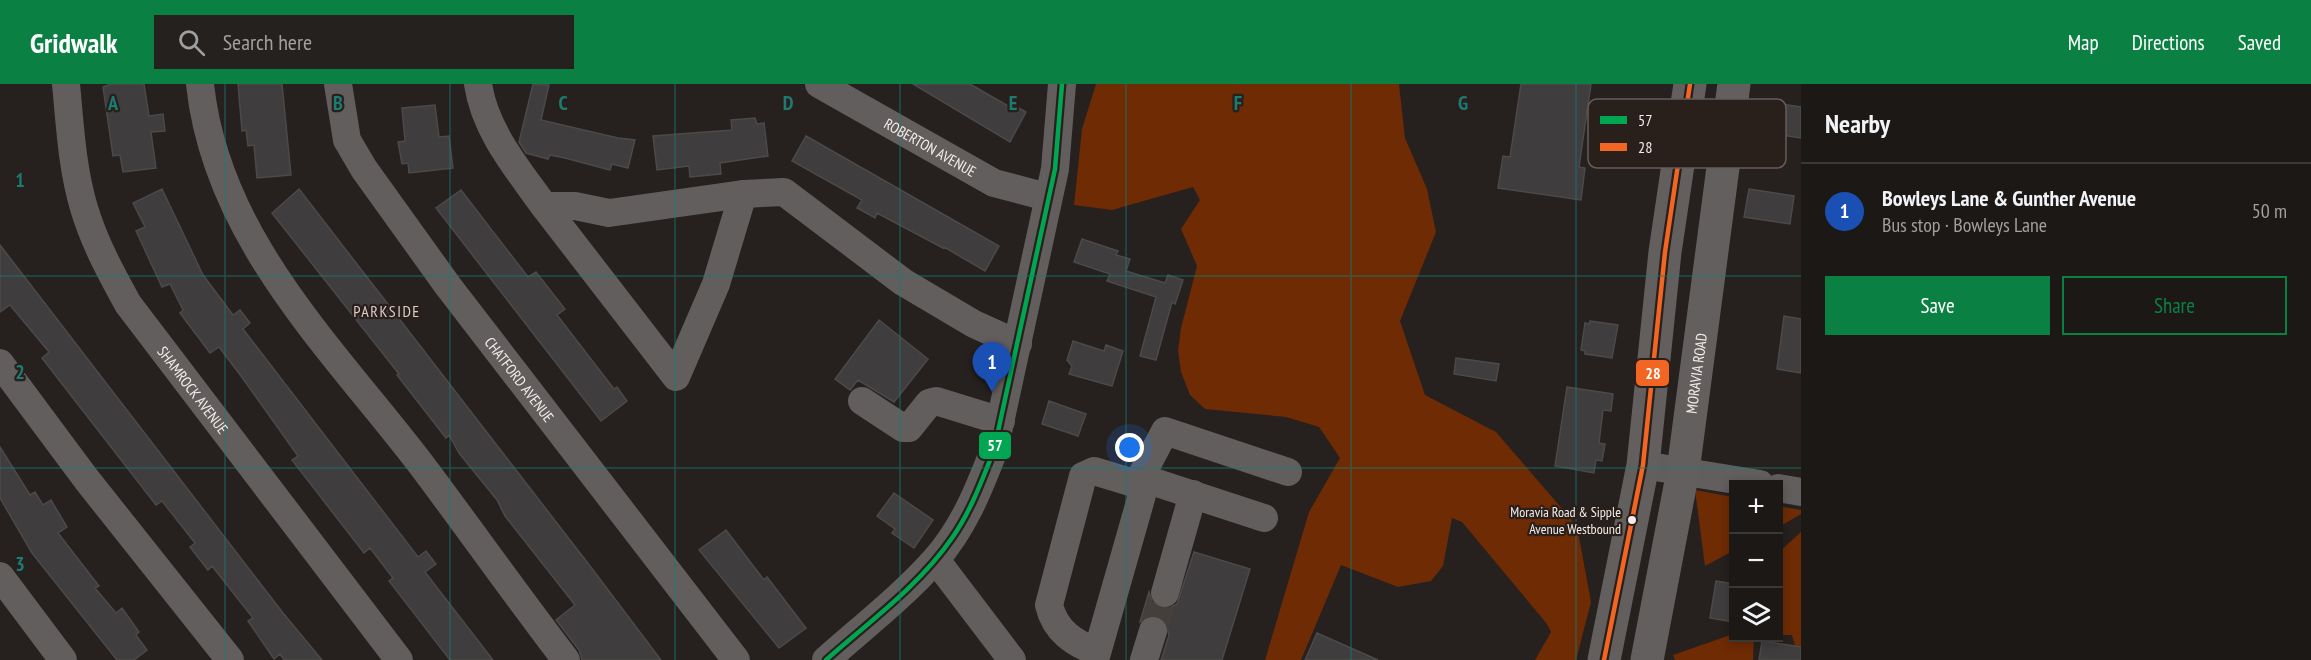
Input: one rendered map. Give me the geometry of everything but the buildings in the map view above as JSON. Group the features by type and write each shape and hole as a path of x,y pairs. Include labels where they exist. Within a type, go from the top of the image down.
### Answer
{"main road":[{"path":"1688,99 1690,84"},
{"name":"MORAVIA ROAD","path":"1732,99 1734,84"},
{"path":"1604,660 1643,465 1665,252 1678,168"},
{"name":"MORAVIA ROAD","path":"1647,660 1683,471 1723,168"}],"street":[{"name":"SHAMROCK AVENUE","path":"66,84 72,148 84,207 110,271 128,304 399,660"},
{"path":"201,84 205,121 215,160 227,189 264,260 310,326 419,462 566,660"},
{"name":"CHATFORD AVENUE","path":"338,84 347,140 364,169 455,295 736,660"},
{"path":"478,84 484,112 501,147 675,376 716,285 743,194"},
{"name":"ROBERTON AVENUE","path":"819,84 994,183 1047,197"},
{"path":"826,660 936,560 958,528 979,490 994,450 1054,169 1062,84"},
{"path":"544,206 575,206 609,213 743,194 784,192 903,282 974,324 1018,344"},
{"path":"0,363 87,480 230,660"},
{"path":"862,401 903,428 909,428 929,403 936,401 1000,421"},
{"path":"1264,518 1192,494 1139,481 1094,471 1083,476 1049,605 1052,618 1072,642 1096,656 1142,495 1139,481 1165,431 1288,471"},
{"path":"1643,465 1736,480"},
{"path":"1783,489 1801,492"},
{"path":"1165,593 1192,494"},
{"path":"936,560 1012,660"},
{"path":"0,576 63,660"},
{"path":"1144,660 1153,632"}],"shaded area":[{"path":"1096,84 1399,84 1405,138 1427,189 1436,232 1400,321 1425,395 1496,432 1577,526 1591,602 1576,660 1535,660 1551,632 1547,624 1462,522 1452,518 1443,566 1431,581 1398,587 1341,565 1301,660 1265,660 1309,512 1340,458 1319,427 1286,417 1205,409 1190,395 1181,372 1178,351 1181,328 1197,266 1181,229 1200,200 1193,187 1112,210 1074,205 1082,129"},
{"path":"1695,490 1729,496 1729,553 1705,566"},
{"path":"1783,507 1801,510 1801,514 1783,525"},
{"path":"1801,532 1801,660 1799,660 1792,635 1783,635 1783,548"},
{"path":"1729,635 1729,642 1754,642 1753,660 1675,660 1673,655"}],"tunnel":[{"path":"1153,631 1165,593"}],"transit line":[{"name":"57","path":"826,660 893,603 939,555 959,528 994,450 1055,169 1062,84"},
{"name":"28","path":"1688,99 1690,84"},
{"name":"28","path":"1604,660 1643,465 1665,252 1678,168"}],"place":[{"name":"Bowleys Lane & Gunther Avenue","path":"992,392"},
{"name":"Moravia Road & Sipple Avenue Westbound","path":"1632,520"}],"district":[{"name":"PARKSIDE","path":"387,311"}]}
